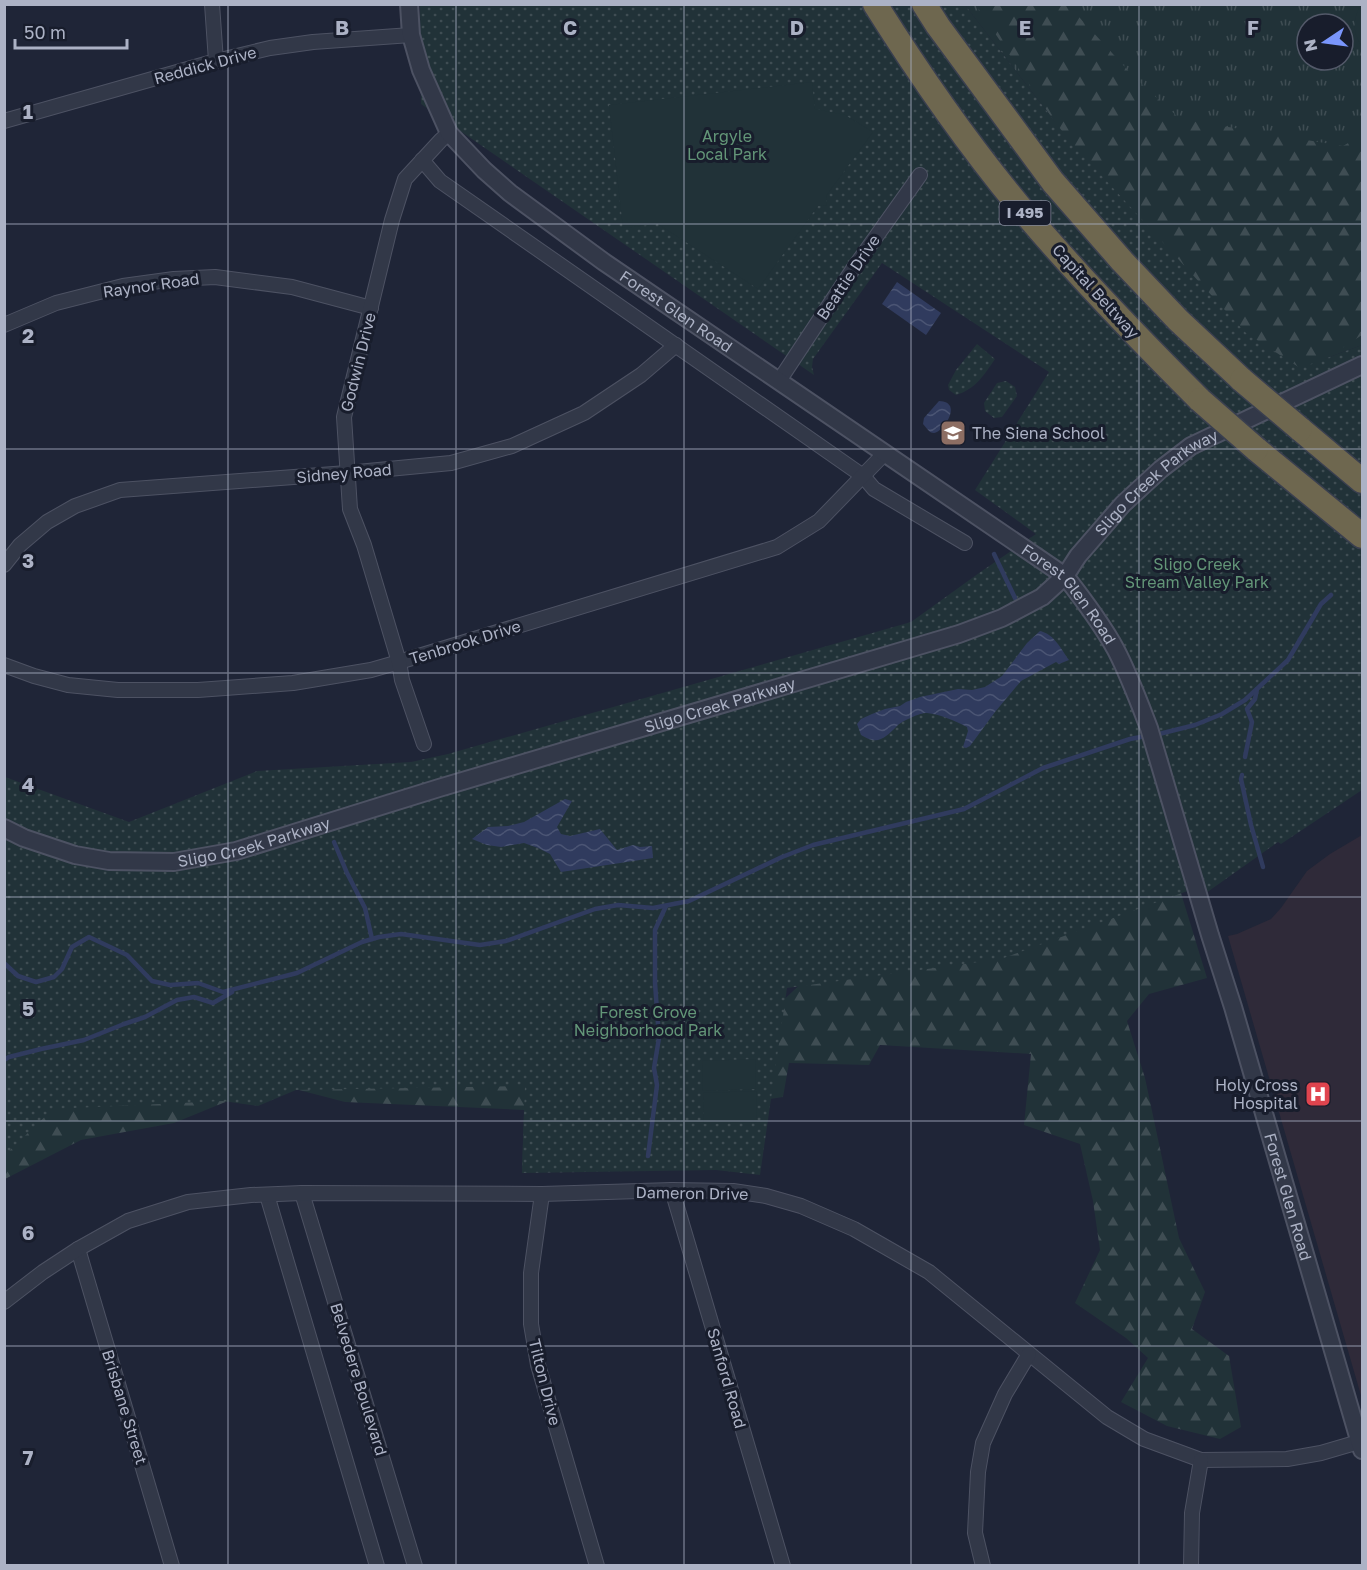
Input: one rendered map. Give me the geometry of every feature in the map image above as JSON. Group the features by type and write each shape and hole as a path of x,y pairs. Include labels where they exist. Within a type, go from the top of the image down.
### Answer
{"highway":[{"name":"Capital Beltway","path":"875,4 951,118 1018,205 1091,288 1200,400 1362,536"},
{"name":"I 495","path":"924,4 1053,182 1122,261 1170,312 1242,380 1362,481"}],"street":[{"path":"212,4 216,61"},
{"name":"Forest Glen Road","path":"409,4 411,35 421,70 449,134 484,170 510,193 604,262 1065,576 1086,603 1115,648 1137,695 1149,728 1362,1444"},
{"name":"Reddick Drive","path":"4,121 270,48 313,42 411,35"},
{"name":"Godwin Drive","path":"424,744 402,680 399,662 364,545 350,509 344,417 392,220 405,179 449,134"},
{"name":"Forest Glen Road","path":"422,160 440,180 863,476 874,489 965,543"},
{"name":"Beattie Drive","path":"779,381 853,268 920,175"},
{"name":"Raynor Road","path":"4,325 56,303 123,286 174,279 215,277 292,288 371,308"},
{"name":"Sidney Road","path":"4,565 20,545 47,522 75,506 120,490 451,463 512,446 585,413 641,375 676,345"},
{"name":"Sligo Creek Parkway","path":"4,828 24,838 75,855 109,861 174,862 236,851 439,788 958,634 1002,618 1042,597 1065,576 1078,556 1123,504 1161,469 1191,446 1362,365"},
{"name":"Tenbrook Drive","path":"4,665 68,685 118,690 187,690 293,683 371,670 777,547 819,521 885,453"},
{"name":"Dameron Drive","path":"4,1302 78,1249 128,1221 188,1202 302,1193 542,1194 672,1190 733,1191 766,1196 801,1206 854,1229 929,1272 1107,1417 1144,1439 1201,1460 1287,1459 1362,1444"},
{"name":"Sanford Road","path":"672,1190 783,1566"},
{"name":"Belvedere Boulevard","path":"302,1193 415,1566"},
{"name":"Tilton Drive","path":"542,1194 531,1273 531,1324 538,1365 597,1566"},
{"path":"267,1195 377,1566"},
{"name":"Brisbane Street","path":"78,1249 172,1566"},
{"path":"983,1566 975,1533 978,1472 983,1443 1005,1394 1029,1353"},
{"path":"1191,1566 1192,1513 1201,1460"}],"shaded area":[{"name":"Holy Cross Hospital","path":"1362,835 1362,1399 1228,936 1271,919 1307,871"}],"green space":[{"name":"Sligo Creek Stream Valley Park","path":"420,5 965,5 1069,140 1246,333 1300,368 1362,345 1362,790 1281,844 1278,842 1206,893 1204,885 1001,959 787,988 760,1175 716,1170 522,1173 525,1086 296,1090 258,1106 223,1101 53,1109 5,1155 5,777 129,822 257,771 411,762 448,754 911,622 1036,534 975,490 1049,372 882,263 813,359 814,375 421,104"},
{"path":"965,5 1362,5 1362,345 1300,368 1069,140"},
{"path":"976,5 1068,5 1135,78 1180,119 1343,146 1362,135 1362,335 1292,381 1109,203"},
{"path":"1362,5 1362,47 1356,36 1356,16"},
{"name":"Argyle Local Park","path":"812,82 815,109 845,115 873,132 826,196 827,205 818,206 758,289 658,224 623,228 609,105"},
{"path":"977,344 995,359 974,385 956,395 949,390 948,385 956,370"},
{"path":"1006,381 1015,387 1017,396 1002,417 994,418 985,411 984,403 997,383"},
{"name":"Forest Grove Neighborhood Park","path":"4,843 844,869 775,1008 825,961 1169,854 1207,978 1149,994 1127,1021 1145,1078 1179,1238 1205,1292 1192,1329 1229,1356 1241,1427 1220,1439 1167,1426 1121,1402 1148,1358 1126,1338 1075,1303 1100,1250 1093,1201 1080,1144 1024,1125 1031,1054 880,1045 869,1065 789,1063 783,1097 758,1101 692,1163 522,1169 524,1110 345,1102 272,1083 174,1123 81,1140 5,1179"},
{"path":"755,1059 756,1089 703,1091 702,1061"},
{"path":"756,1091 757,1122 704,1124 703,1093"}],"water":[{"path":"897,282 941,313 926,335 882,304"},
{"path":"939,401 950,406 951,411 942,428 933,433 923,424 924,418"},
{"path":"1040,631 1053,639 1069,660 1059,664 1056,662 1021,681 970,746 963,747 967,727 947,718 927,713 903,722 881,739 872,740 861,735 857,724 861,719 872,714 900,706 920,697 958,689 972,690 985,687 1002,676 1027,643"},
{"path":"565,799 572,801 557,827 561,834 570,836 600,829 617,850 633,845 652,846 653,858 561,872 550,854 538,848 524,843 501,847 472,839 488,827 524,822"}],"waterway":[{"path":"994,554 1015,598"},
{"path":"1155,735 1195,725 1222,714 1245,700 1288,660 1321,604 1331,595"},
{"path":"1245,757 1252,722 1247,709 1255,699 1257,689"},
{"path":"4,963 18,976 36,982 54,977 62,969 72,947 89,937 127,955 152,981 170,985 198,983 223,992 297,973 362,942 379,937 401,934 480,945 506,941 595,909 618,905 653,908 689,901 782,857 813,845 964,809 1043,768 1130,739 1146,736"},
{"path":"1242,775 1251,825 1263,867"},
{"path":"334,842 365,908 372,939"},
{"path":"648,1156 657,1085 654,1068 659,1038 655,983 655,930 666,906"},
{"path":"4,1060 84,1040 145,1017 177,1000 194,997 213,1003 232,992"}],"place":[{"name":"The Siena School","path":"953,433"},
{"name":"Holy Cross Hospital","path":"1318,1094"}]}
